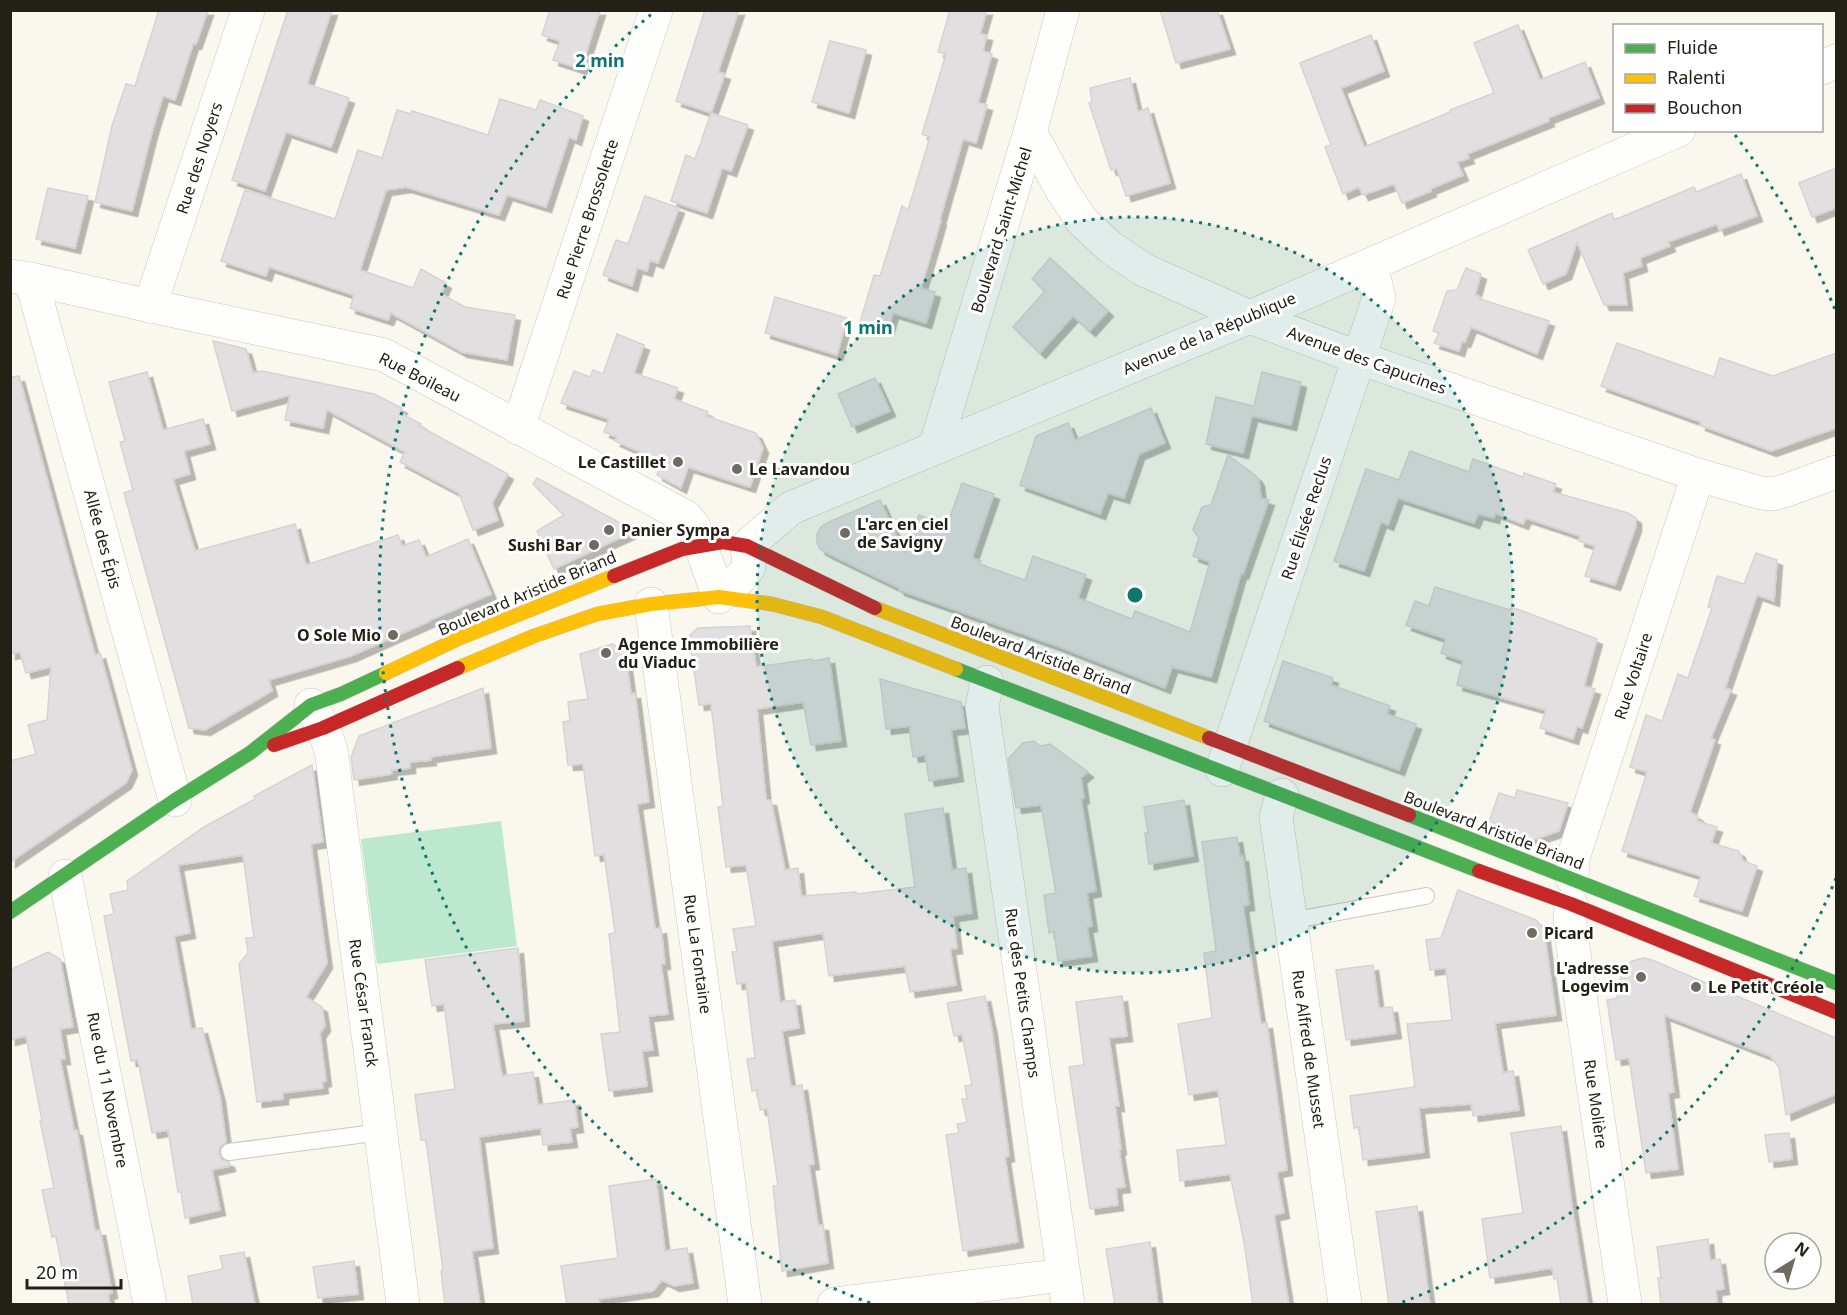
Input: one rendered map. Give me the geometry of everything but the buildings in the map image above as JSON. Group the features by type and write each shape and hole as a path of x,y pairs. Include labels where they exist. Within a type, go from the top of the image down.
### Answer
{"main road":[{"name":"Boulevard Aristide Briand","path":"250,753 317,717 341,694 471,633 682,549 723,542 747,546 885,613 1130,708 1225,758 1282,795 1522,887 1572,891 1836,1012"},
{"name":"Boulevard Aristide Briand","path":"10,912 175,800 250,753 317,717 597,614 651,604 719,597 772,604 822,617 987,682 1225,758 1572,891 1836,983"},
{"path":"987,682 992,674 1002,672 1078,701 1130,708"}],"street":[{"name":"Rue des Noyers","path":"150,306 248,10"},
{"name":"Rue Pierre Brossolette","path":"518,428 656,10"},
{"name":"Boulevard Saint-Michel","path":"934,448 1030,132 1063,10"},
{"name":"Avenue des Capucines","path":"1030,132 1082,221 1110,248 1144,270 1250,317 1359,358 1698,475 1761,493 1773,494 1836,472"},
{"name":"Avenue de la République","path":"747,546 791,508 1250,317 1673,132"},
{"name":"Rue Élisée Reclus","path":"1225,758 1379,298 1371,265"},
{"name":"Rue Boileau","path":"21,278 384,355 686,517 694,526 719,597"},
{"name":"Allée des Épis","path":"21,278 175,800"},
{"name":"Rue Voltaire","path":"1572,891 1573,858 1698,475"},
{"path":"719,597 749,567 747,546"},
{"name":"Rue La Fontaine","path":"651,604 746,1305"},
{"name":"Rue des Petits Champs","path":"987,682 982,707 1066,1290"},
{"name":"Rue César Franck","path":"317,717 331,750 403,1305"},
{"name":"Rue Alfred de Musset","path":"1282,795 1276,817 1345,1305"},
{"name":"Rue du 11 Novembre","path":"65,876 150,1305"},
{"name":"Rue Molière","path":"1572,891 1570,926 1625,1305"},
{"path":"834,1305 1066,1290"}],"lane":[{"path":"1290,921 1426,896"},
{"path":"229,1152 381,1131"}],"green space":[{"path":"501,821 517,946 377,964 361,839"}],"traffic: fast":[{"path":"956,669 1479,871"},
{"path":"10,912 175,800 250,753 311,705 386,673"},
{"path":"1409,815 1836,983"}],"traffic: slow":[{"path":"386,673 460,638 614,576"},
{"path":"458,668 534,636 597,614 651,604 719,597 772,604 822,617 956,669"},
{"path":"875,608 1209,738"}],"traffic: jam":[{"path":"614,576 682,549 723,542 747,546 875,608"},
{"path":"274,745 323,728 458,668"},
{"path":"1209,738 1409,815"},
{"path":"1479,871 1571,904 1836,1012"}],"place":[{"name":"Le Castillet","path":"678,462"},
{"name":"Le Lavandou","path":"737,469"},
{"name":"Panier Sympa","path":"609,530"},
{"name":"L'arc en ciel de Savigny","path":"845,533"},
{"name":"Sushi Bar","path":"594,545"},
{"name":"O Sole Mio","path":"393,635"},
{"name":"Agence Immobilière du Viaduc","path":"606,653"},
{"name":"Picard","path":"1532,933"},
{"name":"L'adresse Logevim","path":"1641,977"},
{"name":"Le Petit Créole","path":"1696,987"}]}
